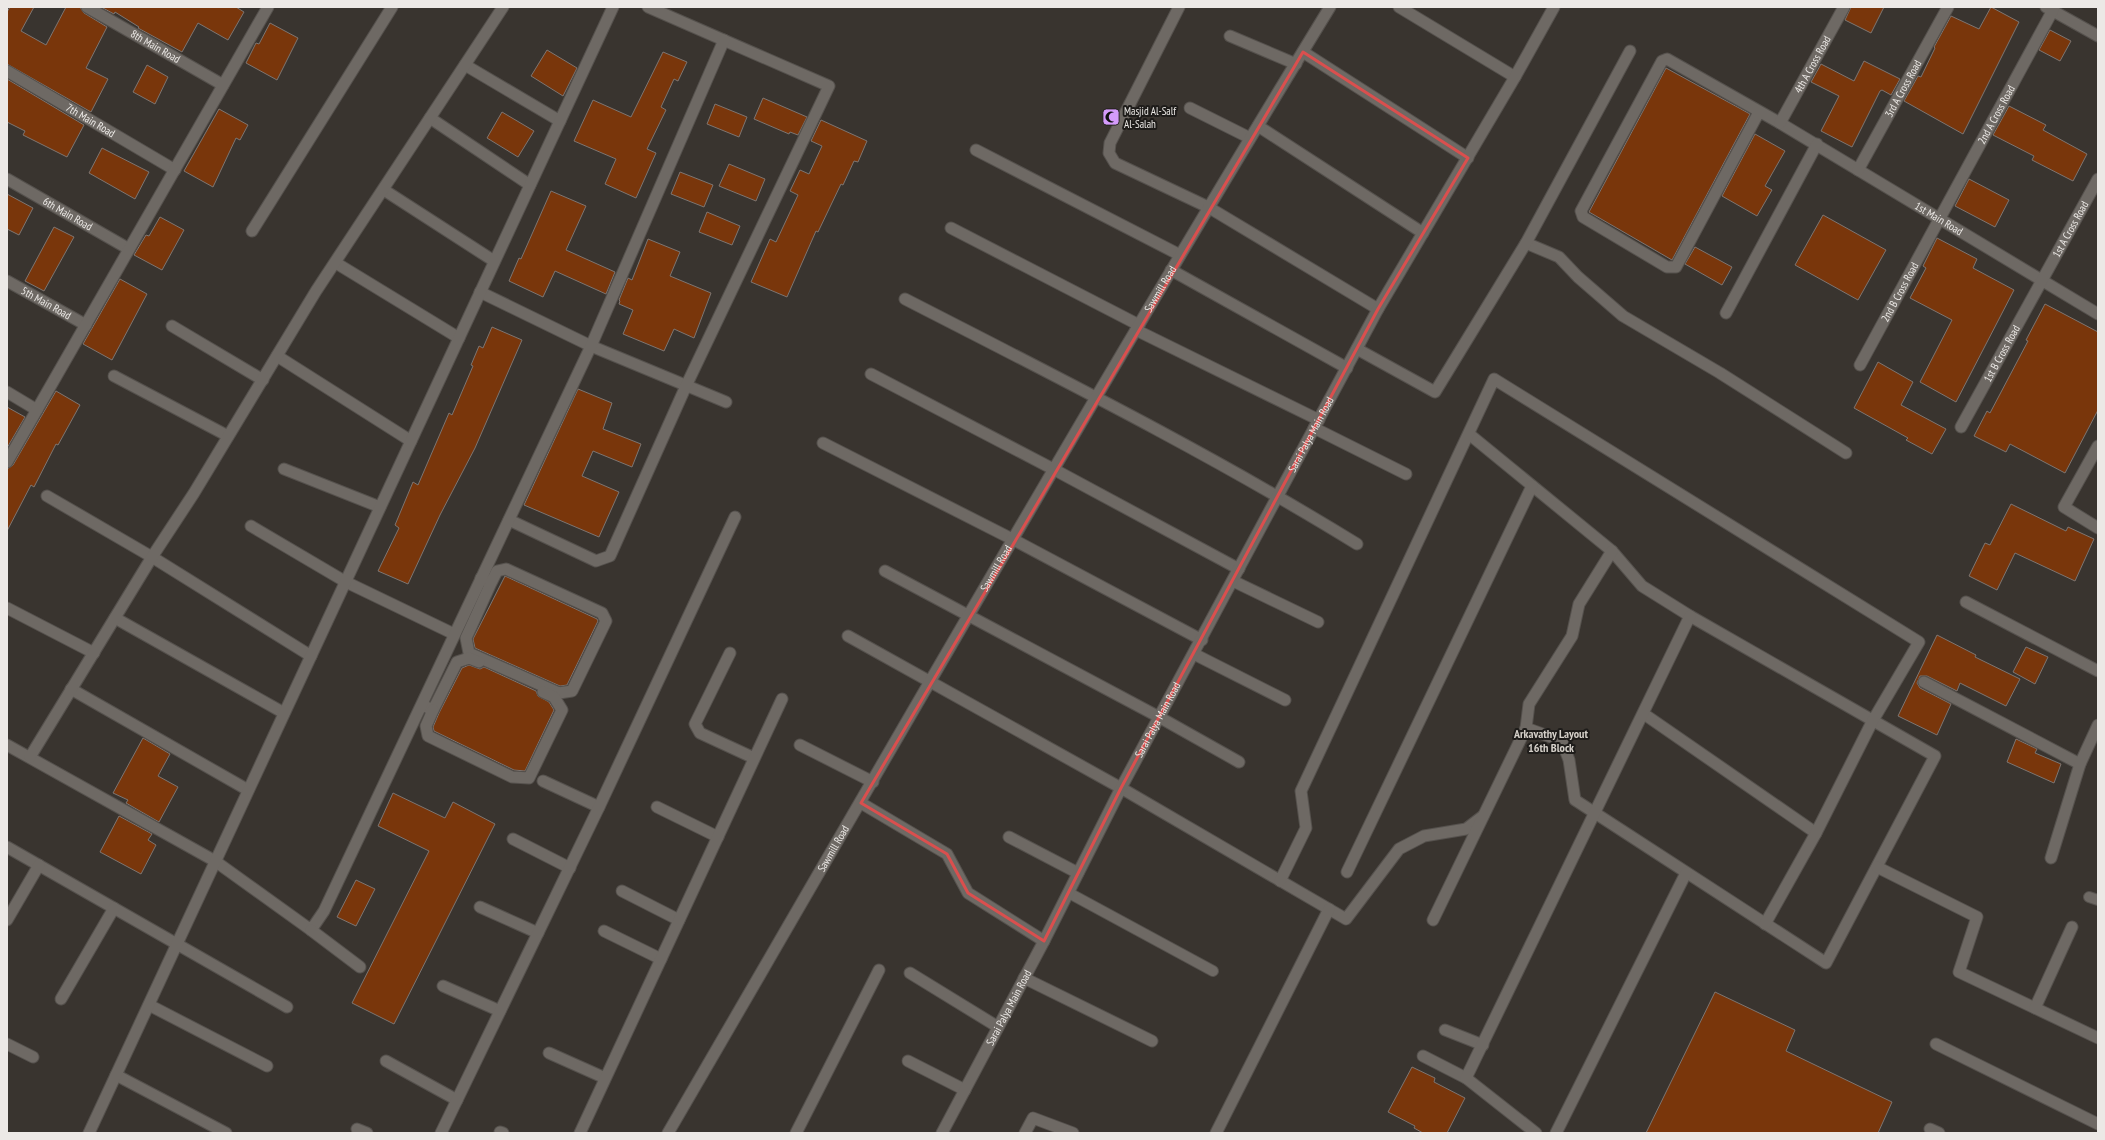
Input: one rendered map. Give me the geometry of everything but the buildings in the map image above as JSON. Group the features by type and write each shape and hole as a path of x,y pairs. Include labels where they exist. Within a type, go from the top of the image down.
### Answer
{"street":[{"name":"8th Main Road","path":"87,7 223,85"},
{"path":"7,462 268,7"},
{"path":"252,231 392,7"},
{"path":"30,757 277,356 503,7"},
{"path":"89,1133 613,7"},
{"path":"509,520 596,561 610,556 686,386 829,86 648,7"},
{"path":"1179,7 1110,143 1109,153 1115,163 1208,207 1378,309"},
{"name":"Sawmill Road","path":"668,1133 861,803 929,682 970,616 1208,207 1330,7"},
{"path":"1399,7 1515,77"},
{"name":"Sarai Palya Main Road","path":"942,1133 1044,941 1121,788 1202,640 1378,309 1468,158 1554,7"},
{"name":"4th A Cross Road","path":"1780,122 1844,7"},
{"name":"3rd A Cross Road","path":"1858,170 1948,7"},
{"path":"2049,9 2098,36"},
{"name":"2nd A Cross Road","path":"1940,219 2049,9"},
{"path":"1230,36 1296,64"},
{"path":"311,930 324,911 454,634 486,581 497,571 506,569 602,613 606,621 572,692 559,693 469,653 466,638 486,581 509,520 591,346 724,40"},
{"path":"1357,349 1435,392 1526,243 1630,51"},
{"path":"1303,52 1468,158"},
{"name":"1st Main Road","path":"1759,112 1676,266 1668,267 1583,217 1581,212 1664,59 1759,112 1780,122 2098,314"},
{"path":"465,65 560,121"},
{"name":"7th Main Road","path":"7,71 175,170"},
{"path":"1190,108 1250,138"},
{"path":"430,118 530,185"},
{"path":"1258,126 1423,233"},
{"path":"1726,313 1817,144"},
{"path":"976,150 1180,255"},
{"name":"6th Main Road","path":"7,179 129,249"},
{"name":"1st A Cross Road","path":"2042,280 2098,179"},
{"path":"384,190 494,262"},
{"name":"2nd B Cross Road","path":"1860,365 1940,219"},
{"path":"951,228 1138,327 1406,474"},
{"path":"1526,243 1559,257 1578,277 1622,316 1720,373 1846,453"},
{"path":"336,263 459,338"},
{"path":"1171,270 1347,368"},
{"name":"5th Main Road","path":"7,280 86,325"},
{"name":"1st B Cross Road","path":"1961,427 2042,280"},
{"path":"480,292 591,346 726,402"},
{"path":"905,299 1097,398 1278,496 1357,544"},
{"path":"172,326 263,380"},
{"path":"277,356 411,441"},
{"path":"871,374 1240,569"},
{"path":"114,376 228,436"},
{"path":"1280,881 1306,828 1301,791 1494,379 1919,642 1872,722 1816,833 1765,924"},
{"path":"7,392 37,410"},
{"path":"1469,434 1612,551 1642,586 1690,616 1872,722 1935,756 1826,963 1575,800 1569,760 1562,741 1526,728"},
{"path":"823,443 1014,540 1202,640"},
{"path":"2098,446 2064,507 2098,528"},
{"path":"284,469 380,508"},
{"path":"1347,872 1532,486"},
{"path":"47,496 152,557 311,656"},
{"path":"441,1133 570,868 735,517"},
{"path":"251,526 346,582 454,634"},
{"path":"1433,920 1526,728 1529,704 1572,636 1578,604 1612,551"},
{"path":"885,571 1159,717 1239,762"},
{"path":"1233,581 1318,622"},
{"path":"1966,602 2098,672"},
{"path":"7,608 94,653"},
{"path":"1466,1078 1593,813 1644,714 1690,616"},
{"path":"115,618 284,713"},
{"path":"848,636 1121,788 1346,919 1399,849 1424,836 1466,829 1483,816"},
{"path":"730,654 695,724 700,733 754,758"},
{"path":"1194,654 1285,700"},
{"path":"469,658 554,697 562,710 529,778 512,777 428,736 426,726 433,710 457,662 469,658"},
{"path":"1924,682 2080,764"},
{"path":"71,689 248,790"},
{"path":"580,1133 782,699"},
{"path":"422,705 433,710"},
{"path":"1644,714 1816,833"},
{"path":"2051,858 2080,764 2098,725"},
{"path":"7,745 216,861 360,967"},
{"path":"800,745 873,782"},
{"path":"543,781 599,807"},
{"path":"861,803 947,854 968,893 1044,941"},
{"path":"657,808 718,837"},
{"path":"1009,837 1078,873"},
{"path":"513,839 570,868"},
{"path":"7,847 287,1007"},
{"path":"7,920 39,866"},
{"path":"1876,867 1977,917 1959,972 2098,1038"},
{"path":"1556,1133 1686,873"},
{"path":"622,891 679,920"},
{"path":"480,907 538,933"},
{"path":"61,999 114,908"},
{"path":"1216,1133 1329,909"},
{"path":"2035,1008 2072,927"},
{"path":"604,931 661,959"},
{"path":"796,1133 879,970"},
{"path":"910,973 998,1027"},
{"path":"1024,978 1152,1041"},
{"path":"443,986 500,1011"},
{"path":"149,1005 267,1066"},
{"path":"1445,1030 1483,1045"},
{"path":"7,1044 34,1058"},
{"path":"1936,1044 2098,1124"},
{"path":"549,1053 605,1078"},
{"path":"1422,1056 1466,1078 1530,1131"},
{"path":"386,1061 457,1100"},
{"path":"908,1061 965,1090"},
{"path":"116,1075 226,1133"},
{"path":"1026,1133 1033,1118 1073,1133"}],"lane":[{"path":"1069,892 1213,971"}],"highlighted area":[{"path":"1303,52 1468,158 1378,309 1121,788 1044,941 968,893 947,854 861,803"}],"place":[{"name":"Masjid Al-Salf Al-Salah","path":"1111,117"}],"district":[{"name":"Arkavathy Layout 16th Block","path":"1551,740"}]}
